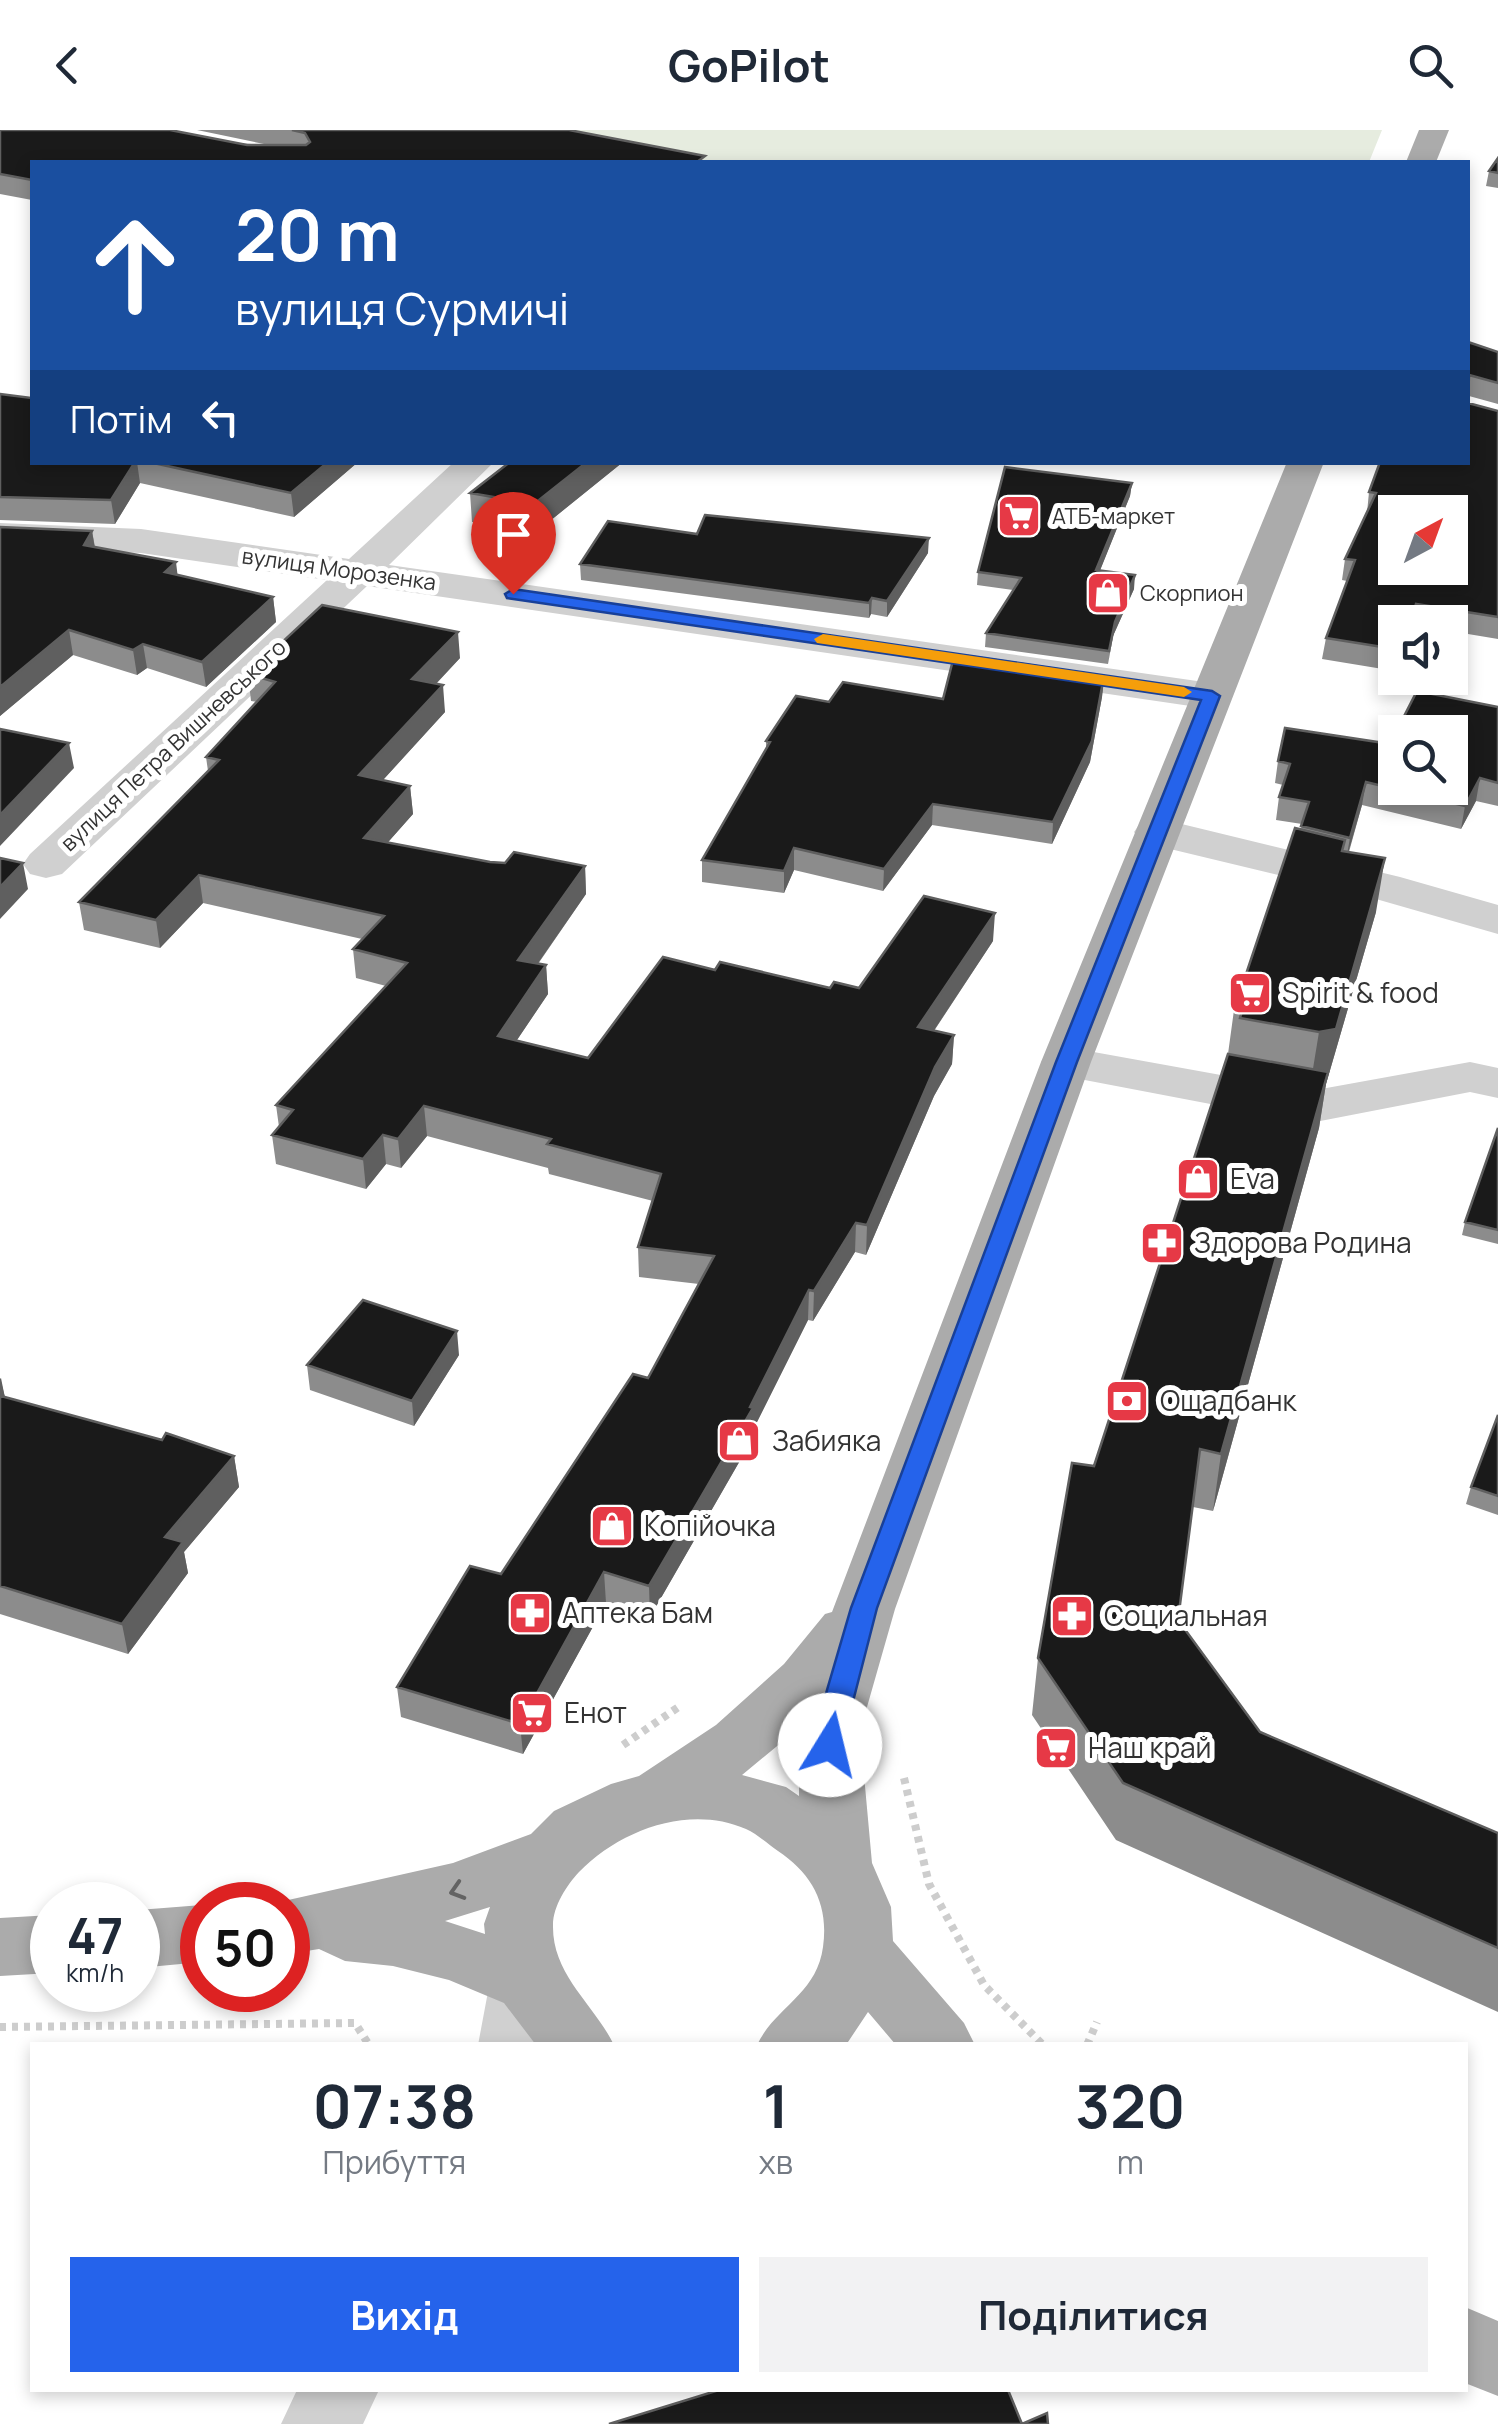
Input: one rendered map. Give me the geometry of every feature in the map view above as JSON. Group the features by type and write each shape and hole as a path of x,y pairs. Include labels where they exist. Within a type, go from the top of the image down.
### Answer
{"main road":[{"path":"1422,160 1434,130"},
{"path":"838,1863 829,1754 834,1714 864,1608 1066,1062 1305,465"},
{"path":"660,1796 758,1731 821,1667 864,1608"},
{"path":"519,2013 517,1938 524,1895 548,1856 570,1834 596,1817 628,1804 660,1796 712,1794 762,1806 805,1829 838,1863 852,1890 860,1920 859,1951 842,1998 799,2042"},
{"path":"310,1922 438,1896 548,1856"},
{"path":"310,1929 412,1938 485,1962 519,2013"},
{"path":"0,1946 30,1945"},
{"path":"859,1951 936,2042"},
{"path":"519,2013 543,2012 575,2042"},
{"path":"1468,2345 1498,2359"}],"street":[{"name":"вулиця Петра Вишневського","path":"46,864 473,465"},
{"name":"вулиця Морозенка","path":"0,535 142,541 1212,696"},
{"path":"1157,832 1384,887 1498,920"},
{"path":"1066,1062 1310,1107 1470,1076 1498,1084"},
{"path":"321,2424 338,2392"}],"path":[{"path":"904,1778 928,1884 984,1985 1040,2042"},
{"path":"1089,2042 1098,2022"},
{"path":"0,2028 356,2024 367,2042"}],"shaded area":[{"path":"215,130 1382,130 1370,160 368,160"}],"building":[{"path":"0,130 170,130 247,145 306,145 310,142 305,133 292,130 569,130 705,156 700,160 30,160 30,180 0,174"},
{"path":"1498,158 1498,173 1489,171"},
{"path":"1470,343 1498,352 1498,383 1470,375"},
{"path":"0,394 30,398 30,465 133,465 111,500 0,497"},
{"path":"1470,404 1498,411 1498,617 1468,612 1468,605 1378,605 1378,646 1326,638 1355,560 1345,559 1376,493 1369,492 1379,465 1470,465"},
{"path":"163,465 324,465 291,493"},
{"path":"506,465 583,465 534,504 470,493"},
{"path":"1005,467 1132,483 1096,570 1135,575 1115,622 1109,651 986,633 1021,578 978,572"},
{"path":"705,515 929,538 887,601 872,598 869,603 580,564 608,521 697,534"},
{"path":"0,527 92,531 84,545 176,562 165,572 273,597 202,662 143,644 133,650 69,630 0,687"},
{"path":"322,605 458,632 412,679 443,685 359,775 410,786 364,838 490,862 505,863 514,852 585,866 518,960 546,965 498,1036 588,1058 663,957 715,970 720,962 830,988 834,982 859,988 924,896 995,913 918,1027 954,1035 935,1067 867,1225 856,1223 814,1291 809,1290 750,1407 753,1408 649,1586 604,1572 520,1724 397,1687 470,1566 501,1574 633,1374 648,1378 714,1256 638,1247 661,1174 547,1144 551,1139 424,1106 398,1139 383,1135 363,1159 272,1135 293,1110 276,1105 407,963 353,949 384,916 199,875 156,920 79,902 219,760 206,757 275,682 248,674"},
{"path":"968,656 1104,676 1092,741 1053,822 933,804 884,869 794,848 784,871 702,860 770,742 766,741 796,696 829,702 843,682 943,699 953,660 964,661"},
{"path":"1415,695 1437,695 1498,707 1498,783 1480,778 1468,800 1468,715 1405,715"},
{"path":"1285,728 1378,742 1378,785 1366,782 1350,838 1301,826 1309,802 1279,797 1290,764 1278,761"},
{"path":"0,729 69,743 0,815"},
{"path":"1295,828 1345,840 1342,851 1385,858 1336,1029 1319,1032 1240,1018 1242,1011 1234,1010"},
{"path":"0,858 23,863 0,887"},
{"path":"1228,1054 1328,1072 1221,1454 1200,1449 1178,1620 1260,1732 1498,1833 1498,1948 1123,1783 1038,1658 1072,1463 1094,1466"},
{"path":"1498,1128 1498,1230 1465,1222"},
{"path":"363,1300 457,1331 412,1401 307,1365"},
{"path":"1,1396 162,1440 166,1433 234,1456 165,1537 183,1542 122,1624 0,1586"},
{"path":"1498,1415 1498,1496 1471,1487"},
{"path":"713,2392 1009,2392 1022,2424 609,2424"},
{"path":"1047,2413 1048,2424 1022,2424"}],"slow traffic":[{"path":"823,639 1184,692"}],"place":[{"name":"АТБ-маркет","path":"1019,516"},
{"name":"Скорпион","path":"1108,593"},
{"name":"Spirit & food","path":"1250,993"},
{"name":"Eva","path":"1198,1179"},
{"name":"Здорова Родина","path":"1162,1243"},
{"name":"Ощадбанк","path":"1127,1401"},
{"name":"Забияка","path":"739,1441"},
{"name":"Копійочка","path":"612,1526"},
{"name":"Аптека Бам","path":"530,1613"},
{"name":"Социальная","path":"1072,1616"},
{"name":"Енот","path":"532,1713"},
{"name":"Наш край","path":"1056,1748"}],"route":[{"path":"513,594 1212,696 1066,1062 864,1608 834,1714 830,1745"}]}
